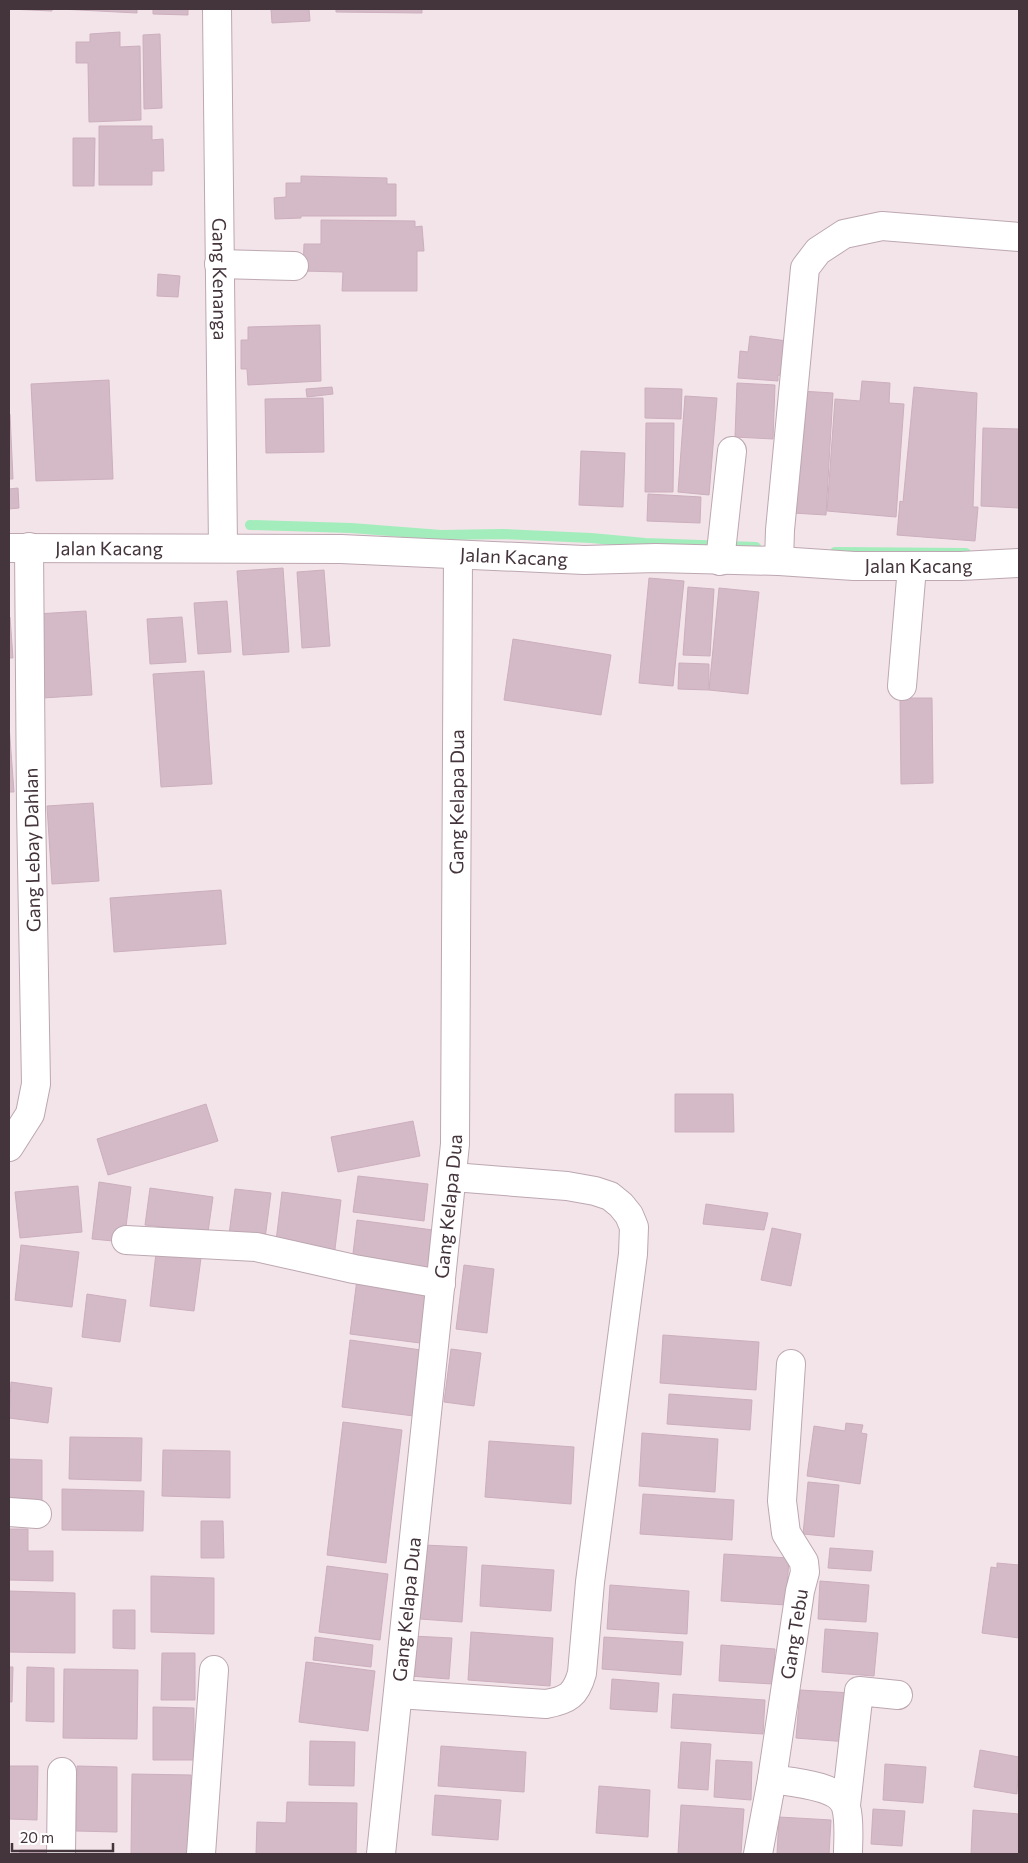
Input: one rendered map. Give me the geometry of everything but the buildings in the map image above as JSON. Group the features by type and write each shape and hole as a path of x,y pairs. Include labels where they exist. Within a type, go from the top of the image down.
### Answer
{"street":[{"name":"Gang Kenanga","path":"217,9 223,548"},
{"path":"779,547 804,268 818,251 844,234 882,226 1019,236"},
{"path":"219,264 294,266"},
{"path":"721,549 732,451"},
{"name":"Jalan Kacang","path":"19,548 341,549 584,560 656,558 721,549 779,547 854,566 1019,563"},
{"name":"Gang Lebay Dahlan","path":"9,1147 30,1114 36,1084 31,807 19,548"},
{"name":"Gang Kelapa Dua","path":"381,1854 455,1144 458,555"},
{"path":"902,686 912,566"},
{"path":"398,1694 546,1704 560,1701 573,1694 579,1685 582,1673 590,1582 633,1254 634,1227 629,1215 610,1196 568,1186 453,1177"},
{"path":"126,1240 256,1247 354,1269 441,1284"},
{"name":"Gang Tebu","path":"758,1854 772,1779 800,1591 805,1572 804,1562 786,1533 782,1501 791,1364"},
{"path":"9,1512 37,1514"},
{"path":"201,1854 214,1670"},
{"path":"848,1854 846,1805 859,1691 898,1695"},
{"path":"61,1854 62,1772"},
{"path":"772,1779 820,1787 834,1792 846,1805"}],"waterway":[{"path":"250,525 351,528 441,535 503,534 591,538 645,543 756,547"},
{"path":"835,552 966,553"}]}
